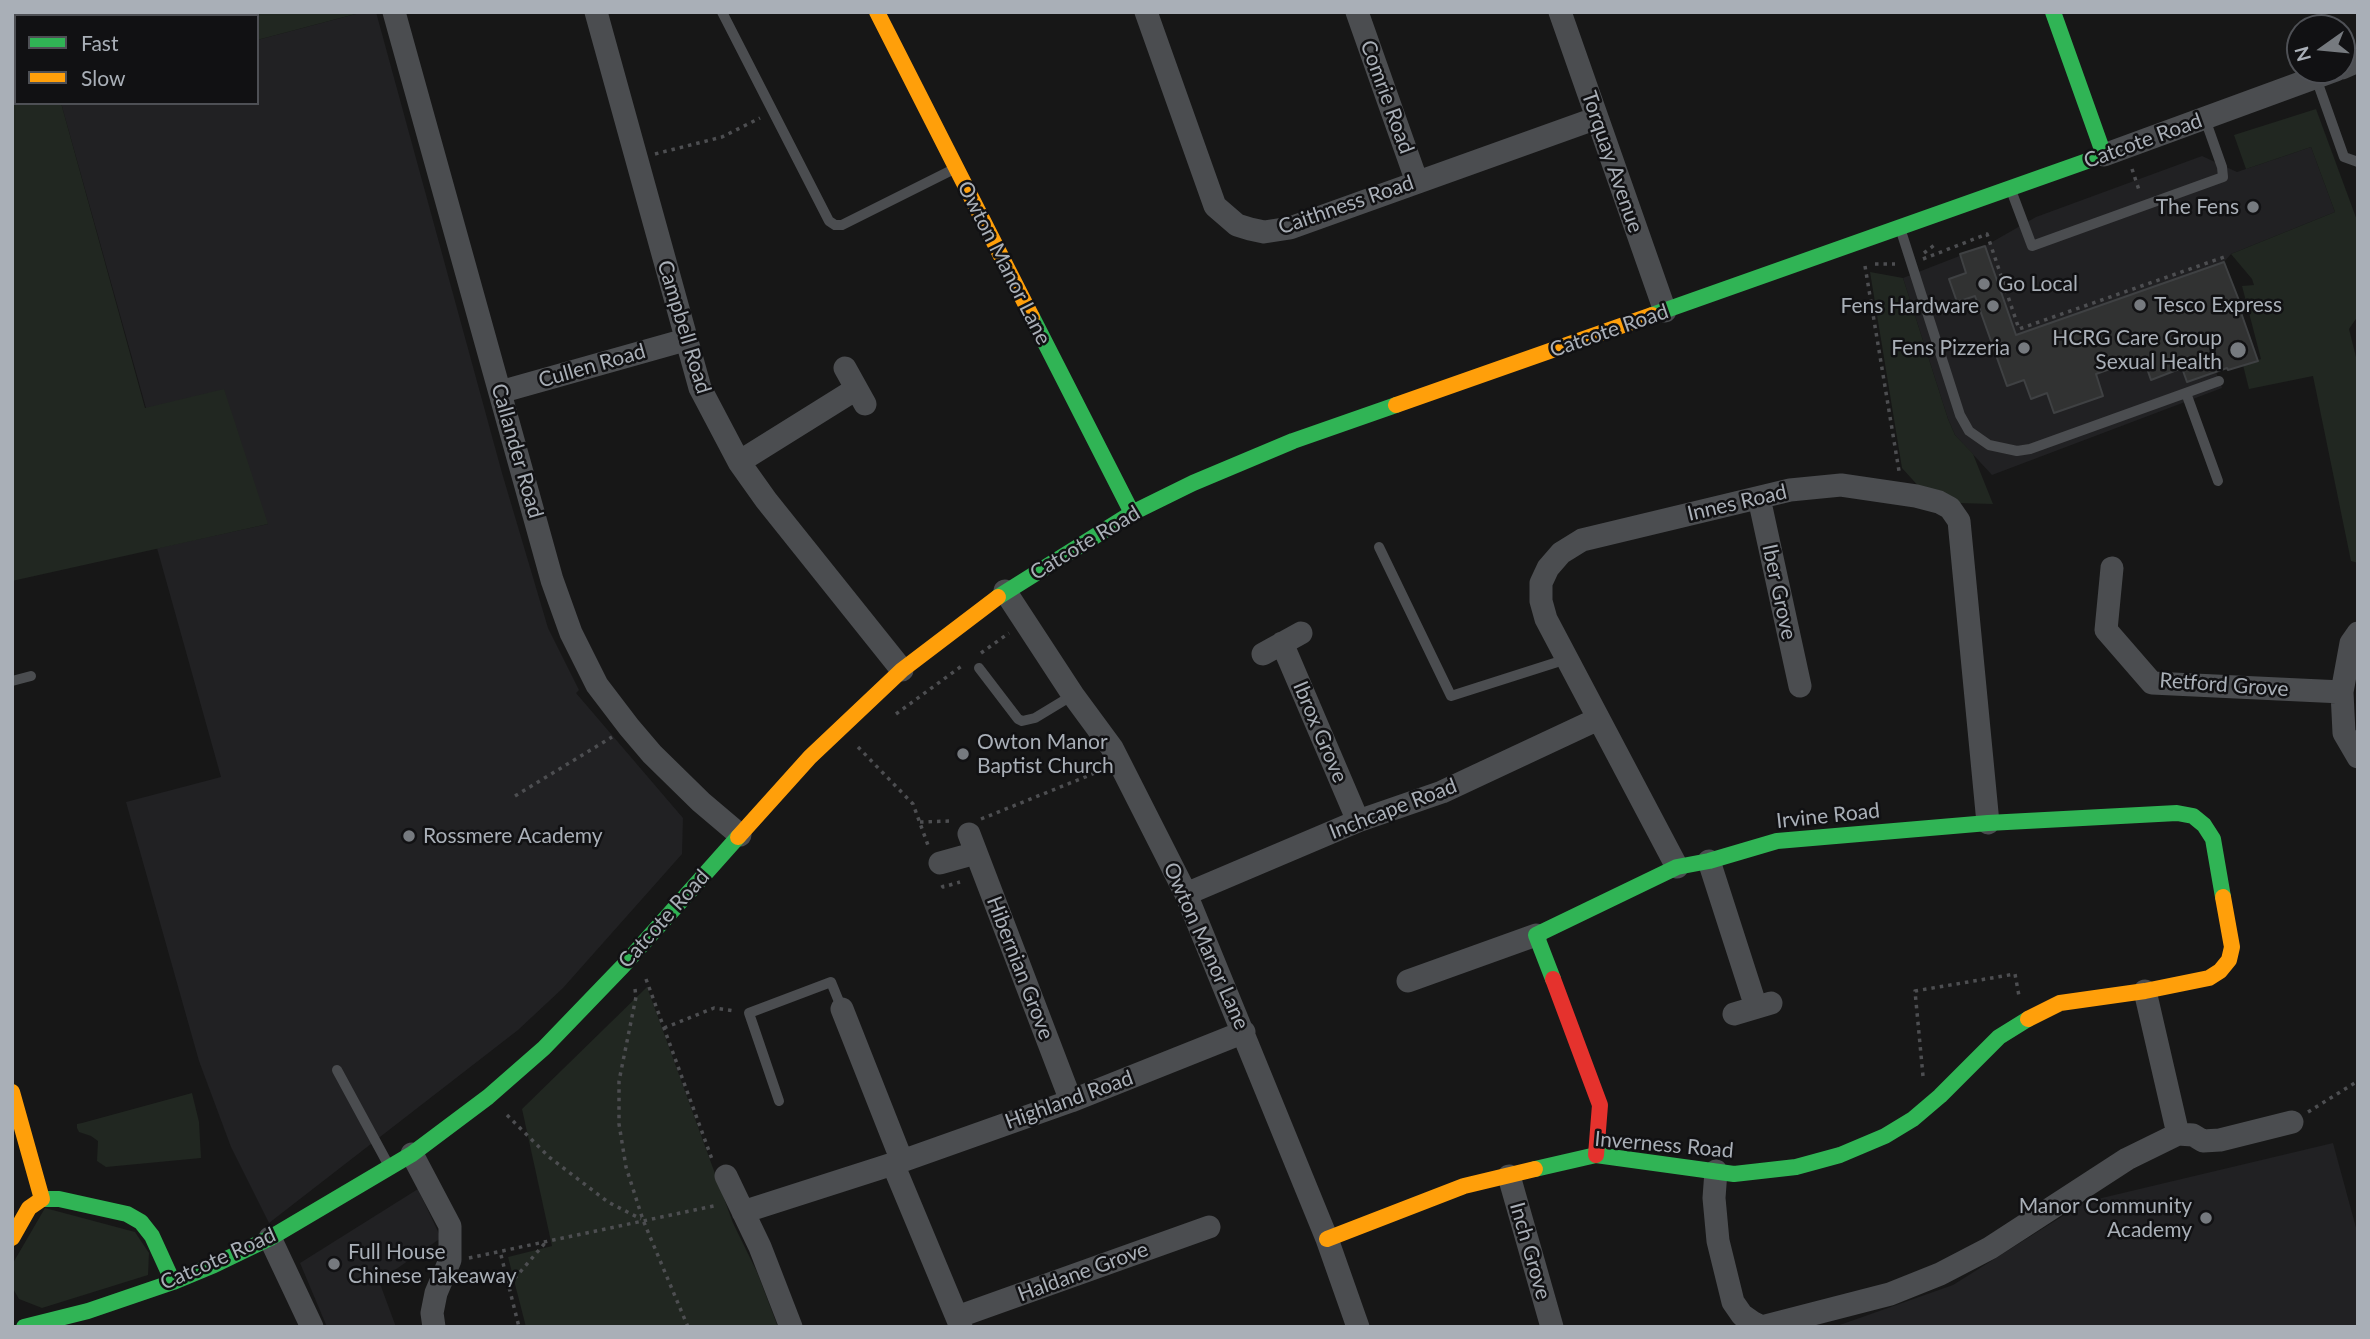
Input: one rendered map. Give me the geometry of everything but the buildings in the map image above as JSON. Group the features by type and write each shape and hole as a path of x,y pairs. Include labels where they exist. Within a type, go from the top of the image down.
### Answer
{"street":[{"name":"Callander Road","path":"394,12 552,580 570,633 597,685 629,727 652,754 701,802 740,835"},
{"name":"Campbell Road","path":"596,12 700,388 739,462 766,500 902,670"},
{"name":"Owton Manor Lane","path":"877,12 1132,513"},
{"name":"Caithness Road","path":"1146,12 1215,206 1237,225 1264,232 1290,228 1597,118"},
{"name":"Comrie Road","path":"1356,12 1417,181"},
{"name":"Torquay Avenue","path":"1560,12 1665,311"},
{"path":"2053,12 2104,155"},
{"name":"Catcote Road","path":"24,1327 88,1311 173,1282 270,1238 412,1154 491,1095 544,1048 810,757 902,670 1005,591 1132,513 1193,483 1293,441 2299,84"},
{"name":"Cullen Road","path":"500,392 685,340"},
{"path":"739,462 860,397 845,369"},
{"name":"Innes Road","path":"1677,867 1546,619 1541,601 1541,583 1548,568 1561,554 1582,540 1790,489 1841,485 1916,496 1950,508 1959,521 1988,823"},
{"name":"Iber Grove","path":"1759,498 1800,686"},
{"name":"Retford Grove","path":"2112,568 2106,630 2152,683 2342,692"},
{"name":"Owton Manor Lane","path":"1005,591 1073,695 1112,748 1185,894 1244,1032 1327,1240 1357,1327"},
{"path":"2358,633 2351,643 2342,692 2344,733 2358,757"},
{"name":"Ibrox Grove","path":"1282,644 1358,821"},
{"name":"Inchcape Road","path":"1185,894 1358,821 1442,792 1598,719"},
{"name":"Irvine Road","path":"1536,935 1677,867 1709,861 1777,841 1988,823 2177,813 2193,816 2204,825 2213,839 2232,947 2229,960 2220,971 2209,978"},
{"path":"937,864 970,832"},
{"name":"Hibernian Grove","path":"970,832 1071,1101"},
{"path":"1709,861 1764,1005 1734,1014"},
{"path":"1408,981 1536,935 1600,1105 1596,1155"},
{"name":"Inverness Road","path":"1327,1240 1464,1186 1596,1155 1734,1174 1796,1167 1840,1155 1885,1136 1928,1106 1999,1037 2060,1003 2145,991 2209,978"},
{"path":"2145,991 2178,1134"},
{"path":"842,1009 959,1322"},
{"name":"Highland Road","path":"741,1207 897,1162 1071,1101 1244,1032"},
{"path":"12,1091 42,1199"},
{"path":"1716,1171 1715,1220 1733,1302 1742,1315 1762,1326 1890,1294 1940,1274 1990,1248 2127,1159 2178,1134 2193,1135 2203,1141 2259,1139 2292,1122"},
{"path":"412,1154 450,1227 450,1260 436,1293 432,1313 434,1327"},
{"path":"726,1176 760,1247 791,1327"},
{"name":"Inch Grove","path":"1509,1176 1552,1327"},
{"path":"12,1238 29,1208 42,1199 59,1199 127,1214 141,1222 152,1236 173,1282"},
{"name":"Haldane Grove","path":"959,1322 1209,1227"},
{"path":"270,1238 312,1327"}],"lane":[{"path":"722,12 830,221 835,225 842,225 956,168"},
{"path":"2328,84 2344,157 2358,162"},
{"path":"2010,187 2032,246 2223,177 2205,119"},
{"path":"1899,225 1961,415 1969,431 1989,445 2017,451 2030,449 2219,381"},
{"path":"2186,393 2218,481"},
{"path":"1379,547 1451,696 1567,659"},
{"path":"979,668 1018,719 1023,721 1035,718 1073,695"},
{"path":"12,681 31,676"},
{"path":"779,1101 749,1013 831,982 842,1009"},
{"path":"337,1070 390,1168"}],"path":[{"path":"636,159 722,137 773,111"},
{"path":"2132,169 2144,205"},
{"path":"1912,264 1987,234 2019,329 2228,256"},
{"path":"1912,264 1935,244 1944,240"},
{"path":"1864,265 1899,471"},
{"path":"979,654 1024,621"},
{"path":"888,719 968,662"},
{"path":"515,796 629,727"},
{"path":"854,743 913,804 937,864 943,887 967,880"},
{"path":"920,822 970,832 1119,763"},
{"path":"639,978 644,973 715,1167 726,1176"},
{"path":"1928,1106 1915,991 2015,974 2024,1021"},
{"path":"625,993 634,984 636,997 619,1081 619,1124 626,1167 643,1220 688,1327"},
{"path":"664,1028 714,1008 749,1013"},
{"path":"2292,1122 2358,1081"},
{"path":"491,1095 502,1110 549,1157 608,1202 643,1220"},
{"path":"450,1260 471,1258 643,1220 741,1207"},
{"path":"509,1285 546,1241"},
{"path":"501,1255 519,1327"}],"shaded area":[{"path":"12,12 363,12 259,39 259,14 14,14 14,105 62,105 145,408 224,389 268,524 12,581"},
{"name":"Rossmere Academy","path":"363,12 376,12 502,473 548,628 579,690 576,693 683,818 682,854 563,988 518,1030 269,1223 231,1147 199,1061 126,802 221,777 157,548 268,524 146,408 62,105 259,105 259,39"},
{"path":"2316,109 2358,223 2358,316 2349,329 2358,365 2358,563 2351,561 2313,376 2249,389 2243,365 2261,359 2242,286 2254,285 2231,254 2335,212 2311,147 2246,169 2234,135"},
{"path":"2311,147 2335,212 2231,254 2224,262 2240,303 2196,319 2222,388 1992,475 1955,435 1903,278 1985,246 2036,217 2202,156 2237,172"},
{"path":"1870,272 1903,278 1948,419 1955,435 1973,454 1993,504 1958,503 1921,489 1902,468"},
{"path":"647,987 733,1223 757,1272 778,1327 526,1327 508,1257 552,1246 522,1109"},
{"path":"192,1093 199,1122 201,1158 106,1167 97,1161 98,1141 79,1132 77,1128 77,1124"},
{"name":"Manor Community Academy","path":"2333,1143 2358,1235 2358,1327 1834,1327 1953,1285 2085,1202"},
{"path":"418,1189 441,1238 379,1281 396,1327 327,1327 300,1263"},
{"path":"45,1208 135,1232 149,1253 148,1275 42,1308 19,1299 12,1287 13,1263"}],"traffic: fast":[{"path":"1652,315 2104,155 2053,12"},
{"path":"1032,317 1132,513"},
{"path":"998,597 1132,513 1193,483 1293,441 1396,405"},
{"path":"1553,979 1536,935 1677,867 1709,861 1777,841 1988,823 2177,813 2193,816 2204,825 2213,839 2223,897"},
{"path":"24,1327 88,1311 214,1265 270,1238 412,1154 488,1097 544,1048 623,966 738,837"},
{"path":"1535,1169 1596,1155 1734,1174 1796,1167 1840,1155 1885,1136 1913,1119 1999,1037 2028,1019"},
{"path":"42,1199 59,1199 127,1214 141,1222 152,1236 173,1282"}],"traffic: slow":[{"path":"877,12 1032,317"},
{"path":"1396,405 1652,315"},
{"path":"738,837 810,757 902,670 998,597"},
{"path":"2028,1019 2060,1003 2145,991 2209,978 2220,971 2229,960 2232,947 2223,897"},
{"path":"12,1092 42,1199"},
{"path":"1327,1239 1464,1186 1535,1169"},
{"path":"12,1238 29,1208 42,1199"}],"traffic: jam":[{"path":"1553,979 1600,1105 1596,1155"}],"place":[{"name":"The Fens","path":"2253,207"},
{"name":"Go Local","path":"1984,284"},
{"name":"Tesco Express","path":"2140,305"},
{"name":"Fens Hardware","path":"1993,306"},
{"name":"Fens Pizzeria","path":"2024,348"},
{"name":"HCRG Care Group Sexual Health","path":"2238,350"},
{"name":"Owton Manor Baptist Church","path":"963,754"},
{"name":"Rossmere Academy","path":"409,836"},
{"name":"Manor Community Academy","path":"2206,1218"},
{"name":"Full House Chinese Takeaway","path":"334,1264"}]}
